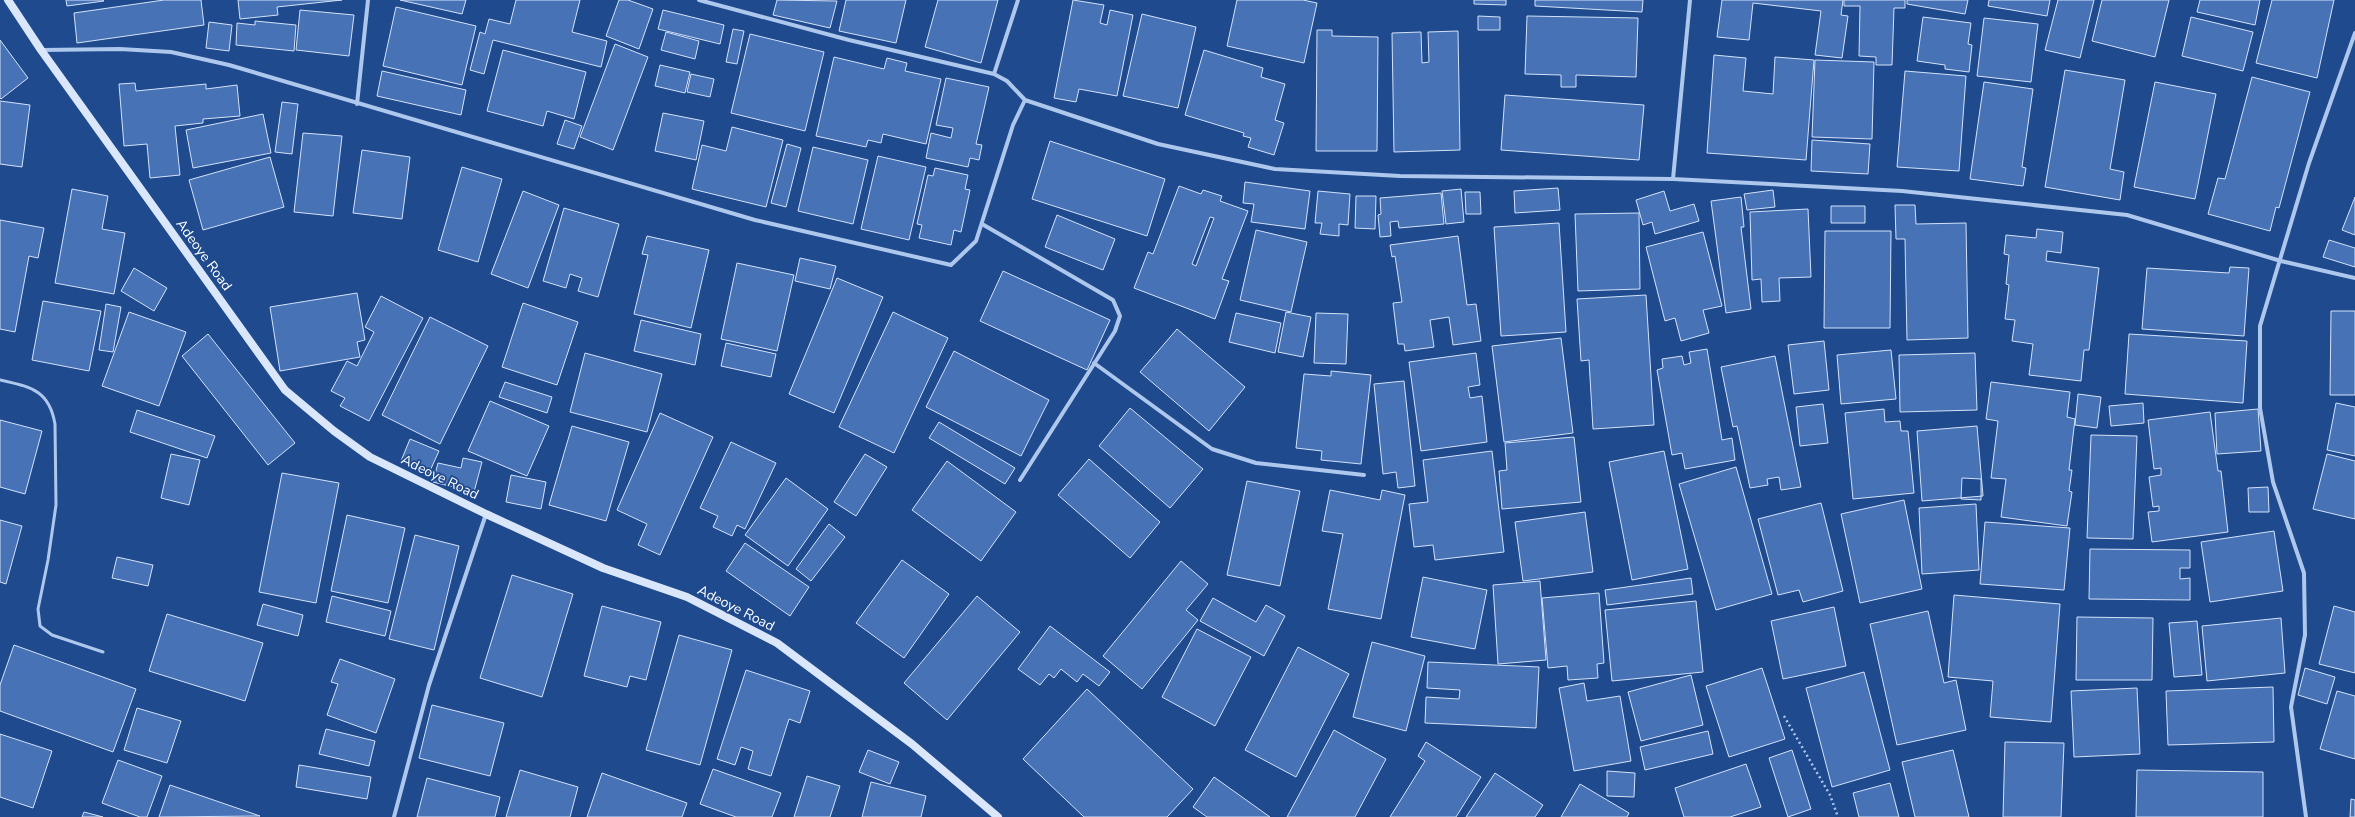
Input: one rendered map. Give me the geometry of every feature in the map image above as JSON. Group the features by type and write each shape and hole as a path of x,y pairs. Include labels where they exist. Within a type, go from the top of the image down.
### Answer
{"street":[{"name":"Adeoye Road","path":"8,0 41,50 285,390 334,431 370,457 486,514 602,568 687,597 777,643 912,744 998,817"},
{"path":"357,104 368,0"},
{"path":"699,0 849,40 994,74 1007,81 1025,100 1158,144 1275,169 1400,176 1673,179 1902,191 2127,215 2281,261 2355,278"},
{"path":"994,74 1018,0"},
{"path":"1673,179 1690,0"},
{"path":"2306,817 2291,707 2305,634 2304,573 2273,482 2260,408 2260,326 2281,261 2309,164 2355,33"},
{"path":"41,50 120,49 171,52 229,65 357,104 564,162 755,220 952,265 976,241 1014,125 1025,100"},
{"path":"982,224 1113,300 1120,316 1115,331 1020,480"},
{"path":"1094,363 1212,449 1256,463 1364,475"},
{"path":"394,817 429,685 486,514"}],"lane":[{"path":"0,380 40,392 53,411 55,424 56,505 48,560 38,609 40,626 52,635 103,652"}],"path":[{"path":"1784,716 1830,795 1838,817"}],"building":[{"path":"66,0 103,0 104,1 67,6"},
{"path":"164,0 201,0 204,25 77,43 74,13"},
{"path":"238,0 342,0 277,7 278,15 240,19"},
{"path":"400,0 466,0 462,14"},
{"path":"516,0 580,0 572,32 607,41 601,67 493,40 484,74 470,70 480,32 485,34 489,19 510,24"},
{"path":"619,0 628,0 653,9 639,49 606,36"},
{"path":"777,0 837,1 830,28 773,15"},
{"path":"846,0 906,0 896,43 839,31"},
{"path":"938,0 998,0 981,63 925,47"},
{"path":"1073,0 1104,5 1100,23 1107,25 1110,10 1133,15 1117,96 1079,89 1076,102 1054,98"},
{"path":"1237,0 1303,0 1317,3 1304,63 1227,46"},
{"path":"1474,0 1506,0 1506,5 1474,4"},
{"path":"1535,0 1643,0 1642,12 1535,6"},
{"path":"1722,0 1843,0 1841,15 1848,16 1842,58 1815,55 1821,11 1753,3 1749,40 1717,37"},
{"path":"1844,0 1905,0 1905,8 1894,8 1892,65 1876,65 1876,57 1859,56 1860,6 1844,6"},
{"path":"1907,0 1968,0 1965,14 1907,4"},
{"path":"1989,0 2050,0 2047,16 1988,6"},
{"path":"2058,0 2094,0 2080,58 2045,50"},
{"path":"2102,0 2169,0 2155,57 2092,41"},
{"path":"2200,0 2260,0 2255,25 2197,12"},
{"path":"2272,0 2334,0 2317,78 2256,63"},
{"path":"396,7 476,26 462,85 383,66"},
{"path":"300,10 354,15 349,56 296,50"},
{"path":"663,10 724,25 720,44 658,29"},
{"path":"1142,14 1196,27 1178,108 1123,96"},
{"path":"1478,16 1500,17 1500,30 1478,30"},
{"path":"1527,16 1638,18 1636,77 1576,75 1576,87 1561,87 1561,75 1525,74"},
{"path":"1923,17 1971,23 1968,44 1972,45 1969,72 1945,69 1945,65 1917,61"},
{"path":"2191,17 2253,32 2243,71 2182,56"},
{"path":"1984,18 2038,24 2031,82 1977,76"},
{"path":"255,21 296,25 294,51 236,45 237,23 255,25"},
{"path":"209,22 232,25 229,51 206,48"},
{"path":"733,29 744,31 737,64 726,62"},
{"path":"1317,30 1332,30 1332,36 1378,37 1377,151 1316,151"},
{"path":"1458,31 1460,150 1394,152 1392,33 1421,32 1422,63 1429,62 1428,32"},
{"path":"666,32 699,41 695,59 661,50"},
{"path":"750,34 824,52 805,131 731,113"},
{"path":"0,40 28,78 1,99 0,98"},
{"path":"615,44 648,57 613,150 580,137"},
{"path":"503,50 586,72 574,119 547,111 543,126 487,111"},
{"path":"1204,50 1263,68 1261,77 1285,84 1275,120 1284,123 1274,155 1248,147 1251,138 1243,136 1244,133 1185,115"},
{"path":"1714,55 1746,58 1743,91 1773,94 1775,57 1814,60 1806,160 1707,153"},
{"path":"834,57 884,69 887,58 907,63 905,71 941,79 926,144 883,134 881,143 868,140 866,147 816,136"},
{"path":"1815,60 1874,62 1872,139 1812,137"},
{"path":"660,65 690,72 685,93 655,86"},
{"path":"2065,70 2125,80 2110,169 2124,172 2120,200 2045,187"},
{"path":"382,71 466,90 461,115 377,96"},
{"path":"1905,71 1966,76 1959,171 1897,167"},
{"path":"691,74 714,79 710,97 687,92"},
{"path":"2252,77 2310,92 2279,208 2276,207 2270,231 2208,214 2218,178 2225,179"},
{"path":"946,78 989,87 976,144 982,145 979,160 970,158 968,167 926,158 931,133 951,138 953,128 936,125"},
{"path":"1984,82 2033,89 2022,167 2026,168 2023,186 1970,179"},
{"path":"2155,82 2216,94 2195,199 2134,187"},
{"path":"135,83 136,91 206,84 206,89 237,85 240,116 203,119 203,123 175,126 180,175 150,178 147,144 124,146 119,84"},
{"path":"1505,95 1644,105 1639,160 1501,150"},
{"path":"0,101 30,105 22,167 0,164"},
{"path":"282,102 298,104 292,154 275,152"},
{"path":"663,113 704,121 696,160 655,151"},
{"path":"263,114 271,153 193,168 186,130"},
{"path":"565,120 582,126 574,149 557,144"},
{"path":"732,127 783,140 766,207 692,189 702,145 726,151"},
{"path":"303,133 342,136 333,216 294,212"},
{"path":"1812,140 1870,144 1868,174 1811,171"},
{"path":"1050,141 1165,179 1147,236 1032,199"},
{"path":"787,144 801,148 786,207 771,203"},
{"path":"813,147 868,160 853,224 798,211"},
{"path":"362,150 410,157 402,219 353,213"},
{"path":"878,156 926,167 909,240 861,229"},
{"path":"270,157 284,207 203,230 189,180"},
{"path":"462,167 502,179 478,262 438,250"},
{"path":"935,168 968,175 965,189 970,190 961,232 954,230 951,245 919,238 922,225 917,224 928,175 933,176"},
{"path":"1245,182 1310,191 1305,229 1251,222 1254,204 1243,203"},
{"path":"1179,186 1201,194 1203,190 1222,196 1220,201 1248,211 1222,279 1229,281 1215,319 1134,288 1148,252 1153,254","holes":["1210,217 1214,218 1196,266 1192,264"]},
{"path":"1558,188 1560,210 1515,213 1514,191"},
{"path":"72,189 108,196 102,229 125,233 114,294 55,283"},
{"path":"1461,189 1464,222 1446,224 1442,191"},
{"path":"1773,190 1775,207 1747,210 1744,194"},
{"path":"523,191 559,205 528,288 491,274"},
{"path":"1318,191 1350,194 1348,225 1339,224 1339,236 1320,234 1322,223 1315,223"},
{"path":"1664,191 1670,211 1694,204 1699,221 1655,234 1652,222 1643,225 1636,200"},
{"path":"1465,192 1480,192 1481,214 1466,214"},
{"path":"1441,193 1444,224 1399,228 1398,221 1390,222 1391,236 1380,237 1378,215 1381,214 1380,198"},
{"path":"1356,196 1376,196 1375,229 1355,228"},
{"path":"1741,197 1744,227 1741,227 1751,309 1726,313 1711,201"},
{"path":"2355,197 2355,235 2342,230"},
{"path":"1895,205 1915,205 1916,224 1966,223 1968,338 1907,340 1905,239 1896,239"},
{"path":"1831,206 1865,206 1865,223 1831,223"},
{"path":"564,208 619,224 598,297 578,291 582,278 570,274 566,288 543,281"},
{"path":"1808,209 1811,277 1779,278 1780,301 1762,302 1761,279 1752,280 1750,212"},
{"path":"1639,213 1640,289 1578,291 1575,214"},
{"path":"1057,215 1115,239 1103,270 1045,247"},
{"path":"0,220 44,228 38,258 29,256 15,332 0,329"},
{"path":"1559,223 1566,332 1501,336 1494,227"},
{"path":"2037,229 2063,232 2061,253 2047,251 2046,261 2099,268 2089,350 2084,350 2081,381 2029,375 2033,344 2012,341 2015,320 2005,319 2009,285 2006,284 2009,255 2004,254 2006,235 2036,238"},
{"path":"1256,230 1307,242 1291,312 1240,300"},
{"path":"1825,231 1891,231 1890,328 1824,328"},
{"path":"1703,232 1722,306 1703,310 1709,333 1681,341 1675,318 1665,321 1646,247"},
{"path":"647,236 709,250 691,328 634,314 648,255 642,254"},
{"path":"1458,236 1467,305 1476,304 1481,341 1453,345 1449,317 1430,320 1434,347 1405,351 1404,344 1398,344 1393,303 1402,302 1395,256 1392,257 1390,245"},
{"path":"2329,240 2355,248 2355,267 2323,257"},
{"path":"800,258 836,266 830,289 795,281"},
{"path":"737,263 794,275 777,351 721,339"},
{"path":"2230,267 2249,268 2244,336 2142,329 2147,268 2229,273"},
{"path":"134,268 167,288 154,311 121,291"},
{"path":"1003,271 1110,320 1087,370 980,321"},
{"path":"837,278 883,297 834,413 789,394"},
{"path":"357,293 365,340 357,342 360,357 280,371 270,307"},
{"path":"1646,295 1654,425 1593,429 1589,360 1581,361 1577,299"},
{"path":"381,296 423,318 369,421 340,406 345,398 331,391 347,361 357,366 374,332 365,327"},
{"path":"43,301 101,311 89,371 32,360"},
{"path":"523,303 578,322 557,385 502,367"},
{"path":"106,304 121,307 113,352 99,350"},
{"path":"2331,311 2355,311 2355,395 2330,395"},
{"path":"129,312 186,332 159,406 102,386"},
{"path":"893,312 948,338 894,453 839,427"},
{"path":"1286,312 1311,317 1303,357 1278,352"},
{"path":"1236,313 1281,323 1275,353 1229,342"},
{"path":"1316,313 1348,314 1346,364 1314,363"},
{"path":"430,317 488,346 440,444 382,415"},
{"path":"641,320 701,334 695,365 634,351"},
{"path":"1177,329 1245,387 1209,431 1140,372"},
{"path":"208,334 295,443 268,465 182,356"},
{"path":"2129,334 2247,341 2243,403 2125,394"},
{"path":"1561,338 1573,433 1504,442 1492,346"},
{"path":"1824,341 1829,390 1794,394 1788,345"},
{"path":"726,343 776,354 771,377 721,366"},
{"path":"1707,349 1722,440 1732,438 1735,460 1685,469 1682,453 1672,455 1657,370 1663,368 1662,359 1682,356 1684,365 1691,363 1689,352"},
{"path":"1891,350 1896,399 1841,404 1837,355"},
{"path":"954,351 1049,400 1021,456 926,407"},
{"path":"585,353 662,374 647,432 570,412"},
{"path":"1476,353 1480,385 1468,387 1470,398 1482,396 1487,442 1421,451 1409,362"},
{"path":"1975,353 1977,410 1900,412 1899,355"},
{"path":"1775,356 1801,487 1781,490 1779,477 1767,479 1768,485 1750,488 1737,426 1733,427 1721,367"},
{"path":"1331,371 1371,375 1361,464 1321,460 1322,451 1296,448 1304,374 1331,376"},
{"path":"1404,381 1415,486 1398,488 1396,472 1383,474 1374,384"},
{"path":"505,382 552,397 547,413 499,397"},
{"path":"1991,382 2070,392 2067,417 2075,419 2069,470 2072,470 2069,491 2072,492 2067,526 2001,517 2006,479 1991,478 1998,421 1986,419"},
{"path":"2078,394 2101,397 2097,428 2075,425"},
{"path":"490,401 549,426 527,476 468,451"},
{"path":"2143,403 2144,423 2111,426 2109,406"},
{"path":"2336,403 2355,407 2355,456 2327,450"},
{"path":"1823,404 1828,443 1800,446 1796,407"},
{"path":"1130,408 1203,469 1170,508 1099,446"},
{"path":"1884,409 1885,422 1900,421 1901,431 1908,431 1914,493 1853,499 1845,413"},
{"path":"2258,409 2261,451 2217,454 2215,413"},
{"path":"137,410 215,436 207,458 130,432"},
{"path":"2210,412 2218,471 2221,471 2228,532 2152,542 2148,512 2159,511 2159,506 2153,507 2149,477 2161,475 2161,468 2154,469 2148,420"},
{"path":"660,413 713,437 660,555 638,545 647,524 617,510"},
{"path":"0,420 42,431 25,494 0,487"},
{"path":"939,422 1015,468 1005,484 929,438"},
{"path":"572,426 629,442 606,521 549,505"},
{"path":"1977,426 1983,496 1922,501 1917,431"},
{"path":"2091,435 2137,436 2133,539 2087,538"},
{"path":"1574,437 1581,502 1502,509 1499,471 1507,470 1505,443"},
{"path":"410,439 439,451 429,473 401,461"},
{"path":"731,442 776,463 745,529 737,525 732,536 713,527 718,516 700,508"},
{"path":"1492,451 1504,552 1435,560 1433,545 1414,547 1409,504 1428,502 1423,460"},
{"path":"1664,451 1688,569 1632,580 1609,462"},
{"path":"171,454 200,460 189,505 161,498"},
{"path":"865,454 887,467 856,516 834,502"},
{"path":"2327,454 2355,461 2355,519 2313,509"},
{"path":"463,458 482,462 474,492 433,482 438,463 461,468"},
{"path":"1089,459 1160,522 1130,558 1058,495"},
{"path":"947,461 1016,512 981,561 912,510"},
{"path":"1736,467 1772,594 1716,610 1679,484"},
{"path":"282,473 339,483 316,603 259,592"},
{"path":"511,475 546,482 541,509 506,502"},
{"path":"786,478 828,509 788,566 745,535"},
{"path":"1962,478 1981,479 1981,500 1961,499"},
{"path":"1247,481 1300,491 1280,586 1227,575"},
{"path":"2268,487 2269,512 2249,512 2248,488"},
{"path":"1330,490 1380,500 1382,490 1405,495 1381,619 1328,609 1343,534 1322,531"},
{"path":"1904,500 1922,589 1860,603 1841,514"},
{"path":"1821,503 1843,591 1803,602 1799,590 1778,595 1758,519"},
{"path":"1976,504 1979,570 1922,574 1919,508"},
{"path":"1585,512 1593,572 1523,581 1515,522"},
{"path":"347,515 405,528 388,603 331,591"},
{"path":"0,520 22,526 6,584 0,582"},
{"path":"1985,522 2070,528 2064,590 1980,584"},
{"path":"829,524 845,537 811,581 796,569"},
{"path":"2274,531 2283,591 2210,602 2201,542"},
{"path":"415,535 459,546 434,650 389,639"},
{"path":"745,543 809,587 790,616 726,571"},
{"path":"2090,549 2190,550 2190,568 2180,568 2180,579 2190,578 2190,600 2089,599"},
{"path":"117,557 153,565 148,586 112,578"},
{"path":"902,560 949,594 904,658 856,623"},
{"path":"1181,561 1208,584 1186,610 1198,620 1142,689 1103,656"},
{"path":"512,575 573,594 542,697 480,678"},
{"path":"1423,577 1487,590 1475,649 1411,637"},
{"path":"1691,578 1693,594 1607,605 1605,590"},
{"path":"1540,581 1546,660 1498,664 1493,585"},
{"path":"1599,593 1604,663 1597,664 1598,678 1568,680 1567,666 1548,668 1542,598"},
{"path":"1954,595 2060,604 2051,722 1990,717 1993,681 1948,677"},
{"path":"332,596 391,611 385,636 326,622"},
{"path":"977,596 1020,632 947,720 904,683"},
{"path":"1213,598 1256,622 1266,605 1285,616 1264,656 1200,621"},
{"path":"1696,601 1703,672 1612,681 1605,610"},
{"path":"263,604 303,615 298,636 257,625"},
{"path":"602,606 661,622 646,680 630,676 627,687 584,676"},
{"path":"2334,606 2355,612 2355,673 2319,664"},
{"path":"1834,607 1846,666 1783,679 1771,621"},
{"path":"1928,611 1944,683 1956,680 1966,730 1897,745 1870,624"},
{"path":"167,614 263,643 245,701 149,671"},
{"path":"2077,617 2153,618 2152,680 2076,680"},
{"path":"2281,618 2285,673 2207,681 2202,626"},
{"path":"2197,621 2202,675 2174,677 2169,623"},
{"path":"1050,626 1110,672 1099,686 1083,674 1077,682 1061,669 1054,678 1049,674 1040,685 1018,669"},
{"path":"1197,629 1251,657 1215,726 1162,697"},
{"path":"679,635 732,650 700,765 646,750"},
{"path":"1372,642 1425,656 1406,731 1353,717"},
{"path":"14,645 136,689 113,752 0,711 0,685"},
{"path":"1298,647 1349,674 1296,777 1245,750"},
{"path":"340,659 395,679 376,733 327,715 338,684 331,682"},
{"path":"1428,662 1539,667 1536,728 1425,723 1426,697 1459,699 1460,690 1427,688"},
{"path":"1762,668 1785,739 1729,757 1706,686"},
{"path":"2305,668 2335,677 2327,704 2298,695"},
{"path":"746,670 810,691 800,723 789,719 771,776 748,769 753,751 741,747 735,765 717,759"},
{"path":"1864,672 1890,770 1832,787 1806,688"},
{"path":"1691,675 1703,725 1641,741 1628,692"},
{"path":"1584,683 1587,701 1620,696 1631,761 1574,771 1559,688"},
{"path":"2273,687 2274,742 2168,745 2166,691"},
{"path":"2137,688 2140,754 2074,757 2071,691"},
{"path":"1087,689 1193,789 1167,817 1084,817 1023,759"},
{"path":"2337,691 2355,696 2355,759 2320,749"},
{"path":"432,705 504,723 490,776 419,758"},
{"path":"137,708 181,721 167,763 124,750"},
{"path":"326,729 375,741 369,766 319,754"},
{"path":"1334,730 1386,759 1355,817 1287,817"},
{"path":"1708,731 1713,754 1645,770 1640,747"},
{"path":"0,734 52,751 33,808 0,797"},
{"path":"1426,742 1481,777 1456,817 1390,817 1425,761 1418,756"},
{"path":"2005,742 2064,743 2061,817 2003,817"},
{"path":"868,750 899,762 890,784 859,772"},
{"path":"1792,750 1811,809 1788,817 1769,758"},
{"path":"1953,750 1969,817 1915,817 1902,762"},
{"path":"118,760 162,776 147,817 140,817 102,803"},
{"path":"1746,764 1761,807 1730,817 1684,817 1675,788"},
{"path":"299,765 371,777 367,799 296,787"},
{"path":"713,769 781,793 772,817 736,817 700,804"},
{"path":"520,770 578,787 570,817 506,817"},
{"path":"2137,770 2263,772 2263,817 2136,817"},
{"path":"1607,771 1635,773 1634,797 1607,796"},
{"path":"602,773 687,803 682,817 587,817"},
{"path":"1495,773 1543,805 1535,817 1466,817"},
{"path":"807,776 840,786 830,817 794,817"},
{"path":"1214,777 1270,817 1207,817 1193,807"},
{"path":"427,778 500,797 495,817 417,817"},
{"path":"871,782 926,796 921,817 862,817"},
{"path":"1890,783 1899,817 1859,817 1853,793"},
{"path":"1580,784 1629,813 1627,817 1561,817"},
{"path":"170,785 260,816 159,817"},
{"path":"2351,799 2355,800 2355,817 2350,817"},
{"path":"84,812 103,817 82,817"}]}
